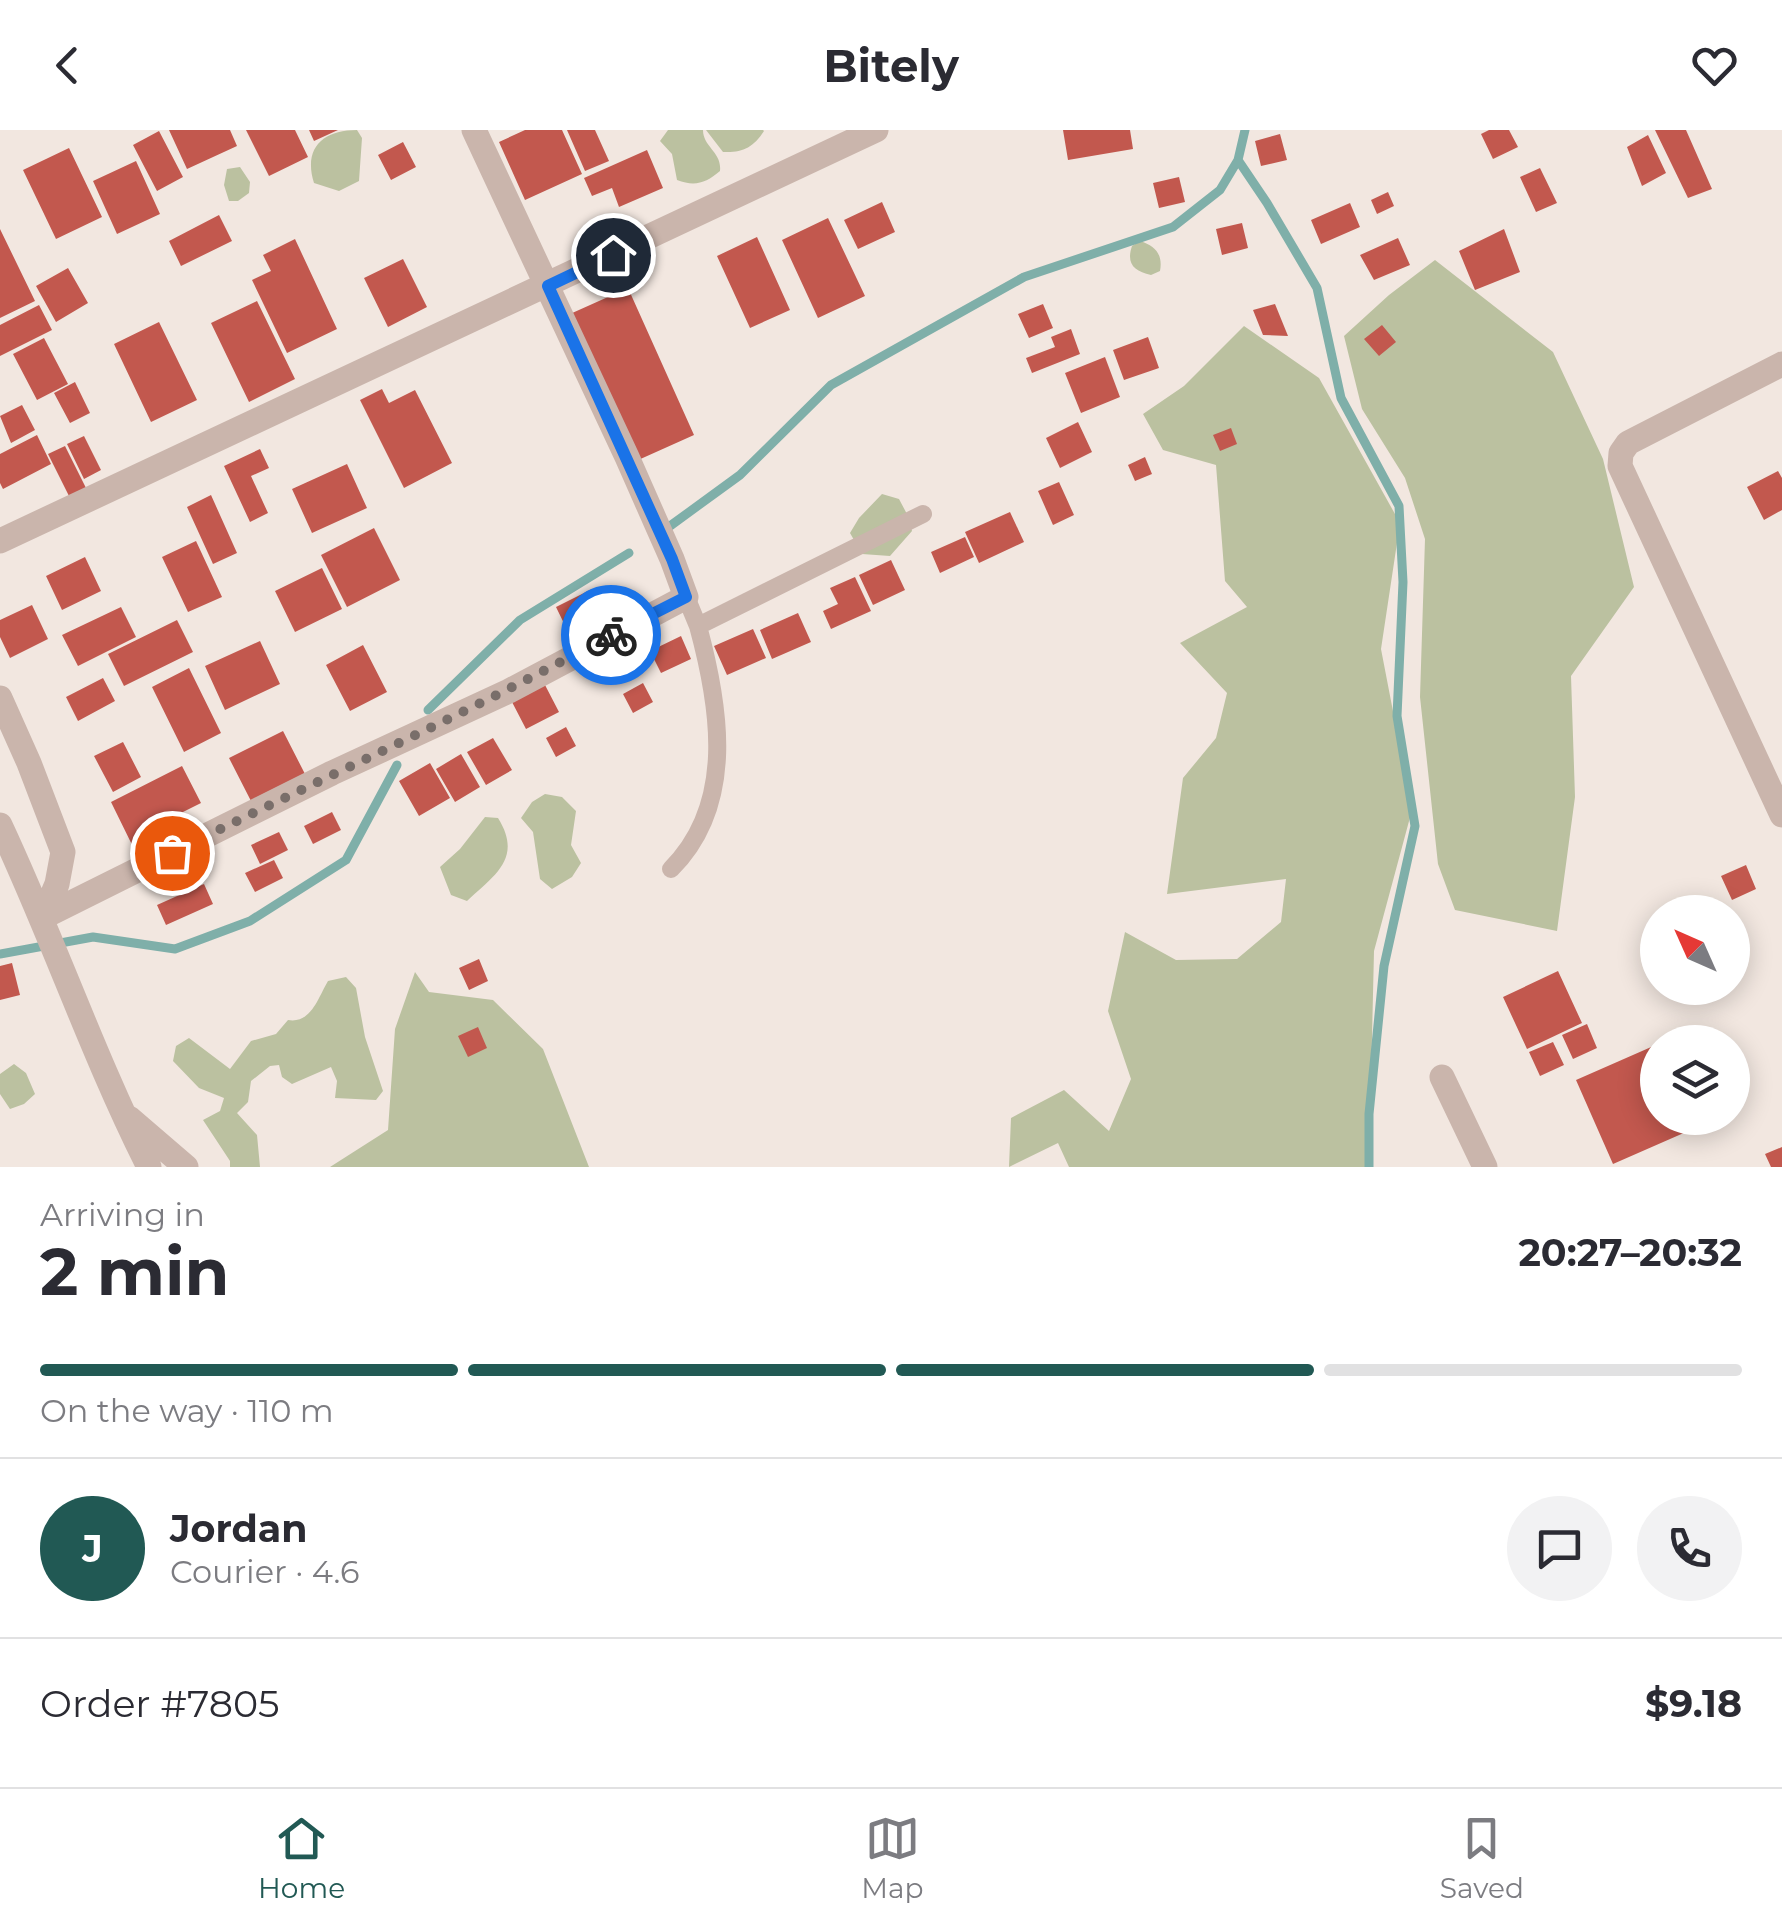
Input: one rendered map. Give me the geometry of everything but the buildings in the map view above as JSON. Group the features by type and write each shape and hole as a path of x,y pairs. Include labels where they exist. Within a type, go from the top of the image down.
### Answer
{"street":[{"path":"46,927 332,773 509,691 686,597 474,130"},
{"path":"0,541 876,130"},
{"path":"1782,364 1628,443 1621,453 1620,466 1782,814"},
{"path":"0,698 30,763 63,852 46,927"},
{"path":"0,825 121,1111 149,1167"},
{"path":"1442,1076 1485,1167"},
{"path":"121,1111 186,1167"}],"lane":[{"path":"698,626 923,514"},
{"path":"671,869 688,853 706,816 717,780 712,685 698,626 686,597"}],"green space":[{"path":"357,130 362,138 359,181 339,191 314,183 311,160 319,143 334,133"},
{"path":"668,130 703,130 720,171 700,183 677,180 672,154 660,141"},
{"path":"706,130 764,131 746,148 723,152"},
{"path":"240,167 250,182 249,193 238,201 229,201 224,185 227,169"},
{"path":"1140,241 1157,252 1160,271 1151,275 1133,266 1132,246"},
{"path":"1435,260 1553,352 1603,459 1634,587 1571,676 1575,797 1557,931 1455,910 1438,864 1420,697 1425,539 1405,478 1362,409 1344,336"},
{"path":"1244,326 1319,378 1400,523 1381,649 1412,810 1374,951 1369,1167 1069,1167 1058,1143 1009,1167 1011,1118 1064,1090 1109,1131 1131,1079 1108,1011 1125,932 1176,960 1237,959 1281,922 1286,879 1167,894 1183,778 1216,738 1227,693 1180,643 1247,607 1225,581 1216,465 1163,450 1143,414 1184,386"},
{"path":"882,494 899,499 912,531 890,556 862,554 850,533"},
{"path":"545,794 562,797 576,811 571,845 581,863 572,877 552,889 540,879 533,832 521,818 532,802"},
{"path":"485,817 498,818 508,844 507,855 496,874 467,901 451,895 440,867"},
{"path":"415,972 429,992 493,1000 543,1049 589,1167 330,1167 388,1130 395,1029"},
{"path":"346,977 356,988 365,1037 383,1091 376,1100 335,1098 337,1081 331,1067 292,1084 282,1077 279,1065 270,1066 251,1081 248,1102 237,1113 257,1135 260,1167 230,1167 203,1120 220,1111 224,1098 199,1088 173,1061 176,1046 189,1038 230,1069 251,1041 276,1034 288,1020 303,1018 328,981"},
{"path":"14,1064 26,1073 35,1094 10,1109 0,1094 0,1074"}],"waterway":[{"path":"1245,130 1238,160 1317,288 1341,398 1399,506 1403,582 1397,716 1415,826 1384,966 1369,1114 1369,1167"},
{"path":"670,526 740,475 831,385 1024,277 1173,227 1220,190 1238,160"},
{"path":"428,710 520,620 629,553"},
{"path":"0,954 93,937 175,949 250,921 346,860 397,765"}],"way so far":[{"path":"172,853 509,691 611,635"}],"route":[{"path":"611,635 686,597 627,456 548,286 613,255"}]}
